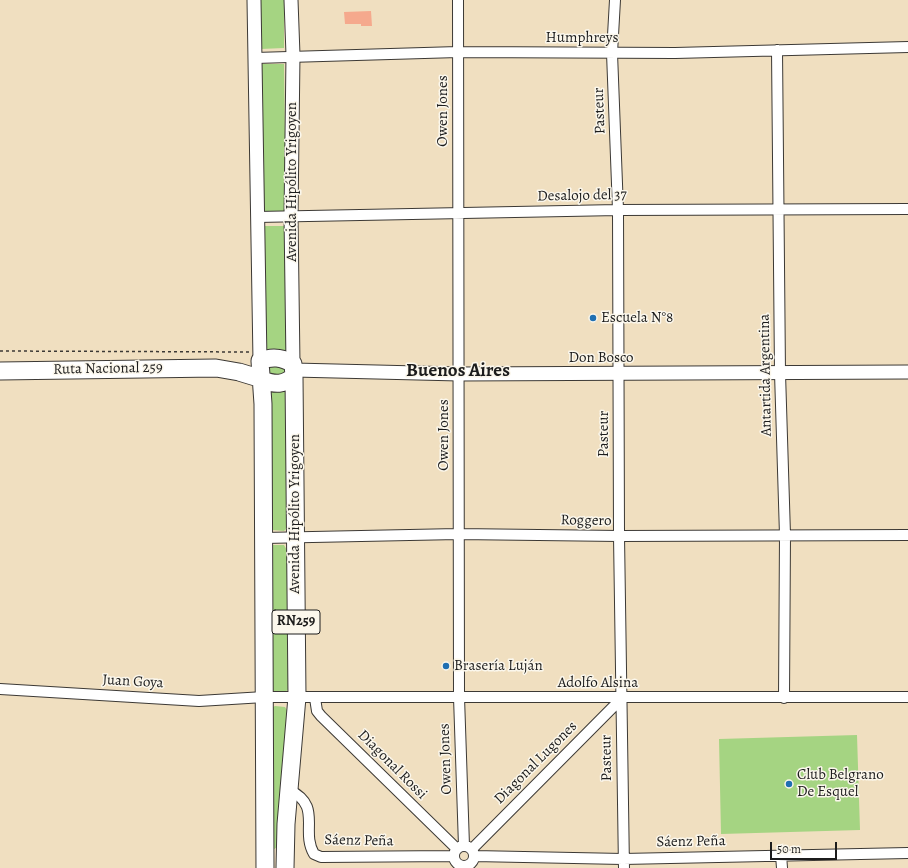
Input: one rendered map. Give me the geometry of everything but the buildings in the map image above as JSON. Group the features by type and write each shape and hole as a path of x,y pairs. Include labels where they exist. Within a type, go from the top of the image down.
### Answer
{"highway":[{"name":"Ruta Nacional 259","path":"0,372 216,368 240,372 276,384 286,382 294,370 284,359 275,358 260,358 216,368"},
{"name":"RN259","path":"260,358 262,380"},
{"name":"Avenida Hipólito Yrigoyen","path":"285,860 297,697 294,538 294,370"},
{"name":"Avenida Hipólito Yrigoyen","path":"262,380 265,868"},
{"path":"265,851 285,860"}],"street":[{"path":"254,0 256,217 260,358"},
{"name":"Avenida Hipólito Yrigoyen","path":"291,0 293,55 291,216 294,370"},
{"name":"Owen Jones","path":"458,0 459,697 464,859"},
{"name":"Pasteur","path":"615,0 612,53 618,210 619,536 624,863"},
{"name":"Humphreys","path":"255,58 293,55 458,52 675,53 908,47"},
{"name":"Antartida Argentina","path":"777,50 780,373 785,535 784,698"},
{"name":"Desalojo del 37","path":"256,217 618,210 779,211 908,209"},
{"name":"Don Bosco","path":"294,370 459,374 908,372"},
{"name":"Roggero","path":"264,538 458,534 619,536 908,535"},
{"name":"Juan Goya","path":"0,689 199,701 264,696"},
{"name":"Adolfo Alsina","path":"264,696 314,698 908,697"},
{"name":"Diagonal Rossi","path":"314,698 317,711 321,716 464,859"},
{"name":"Diagonal Lugones","path":"464,859 622,698"},
{"name":"Sáenz Peña","path":"289,790 297,794 306,804 310,816 309,844 314,854 321,857 624,863 781,855 908,853"},
{"path":"781,855 782,868"}],"path":[{"path":"0,351 260,358"}],"green space":[{"path":"260,0 284,0 284,48 261,49"},
{"path":"261,64 284,64 286,211 263,211"},
{"path":"262,226 285,226 287,351 264,351"},
{"path":"270,366 284,367 286,373 271,376 266,369"},
{"path":"270,387 285,388 288,392 288,527 284,531 272,530"},
{"path":"271,545 284,545 288,552 290,688 285,692 273,692"},
{"path":"275,706 285,707 288,712 279,799 277,847 273,850 269,709"},
{"name":"Club Belgrano De Esquel","path":"857,735 860,830 721,834 719,739"}],"place":[{"name":"Escuela N°8","path":"593,318"},
{"name":"Brasería Luján","path":"446,666"},
{"name":"Club Belgrano De Esquel","path":"789,784"}],"district":[{"name":"Buenos Aires","path":"458,371"}]}
